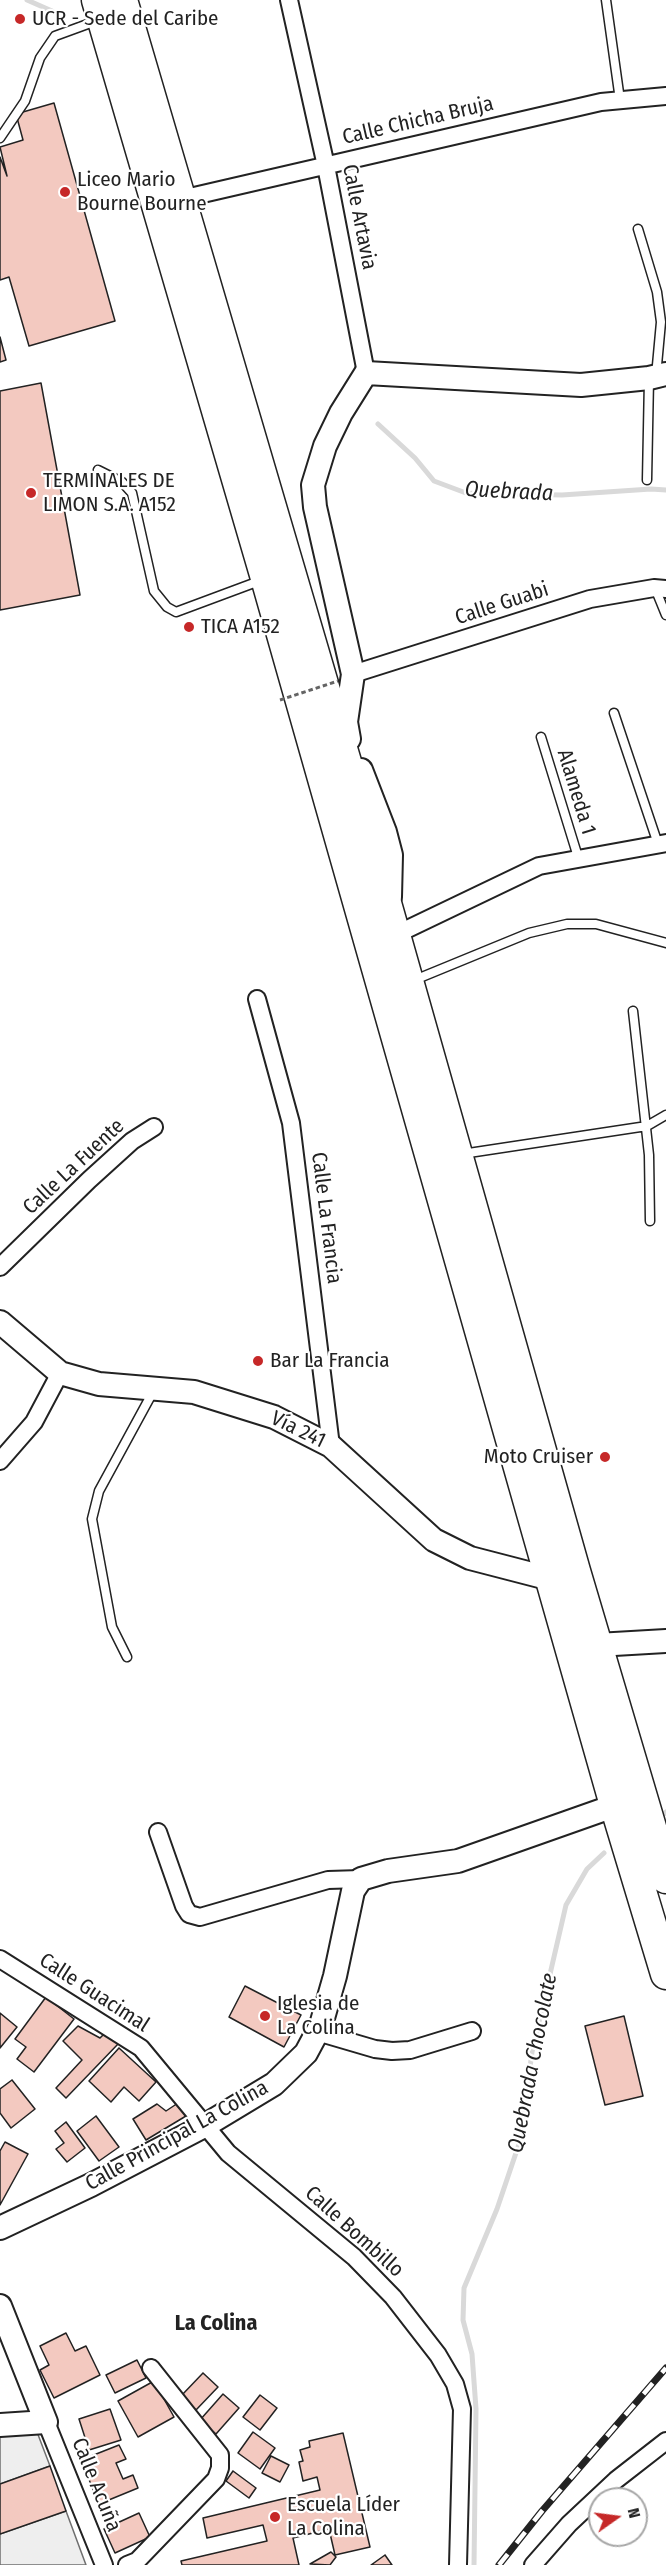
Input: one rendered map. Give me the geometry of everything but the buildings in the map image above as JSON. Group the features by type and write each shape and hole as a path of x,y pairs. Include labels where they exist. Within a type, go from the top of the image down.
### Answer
{"highway":[{"path":"107,6 181,199 459,1155 563,1575 597,1646 666,1974"},
{"path":"107,6 266,578 563,1575 628,1801 666,1878"}],"street":[{"name":"Calle Artavia","path":"289,0 326,166 366,373"},
{"name":"Calle Chicha Bruja","path":"181,199 601,102 666,96"},
{"path":"657,376 582,385 366,373 324,446 316,467 313,485 346,677 345,722 351,745 385,832 391,855 392,923 539,866 578,857 662,844"},
{"name":"Calle Guabi","path":"346,677 591,599 660,589"},
{"name":"Calle La Francia","path":"257,999 291,1123 331,1446"},
{"name":"Calle La Fuente","path":"0,1267 132,1141 154,1127"},
{"name":"Vía 241","path":"0,1322 60,1373 99,1384 194,1392 274,1417 331,1446 434,1540 470,1558 563,1575"},
{"path":"0,1461 34,1422 60,1373"},
{"path":"597,1646 664,1641"},
{"path":"158,1832 184,1906 189,1914 200,1917 328,1880 361,1879 388,1871 458,1862 628,1801"},
{"name":"Calle Principal La Colina","path":"0,2228 91,2185 206,2125 274,2084 306,2053 317,2032 335,1976 352,1891 361,1879"},
{"name":"Calle Guacimal","path":"0,1959 141,2048 206,2125"},
{"path":"317,2032 375,2049 392,2051 410,2050 472,2031"},
{"name":"Calle Bombillo","path":"206,2125 228,2153 362,2265 393,2297 444,2365 455,2384 462,2409 458,2565"},
{"path":"0,2306 46,2422 0,2425"},
{"path":"127,2565 137,2561 216,2479 220,2468 220,2455 152,2368"},
{"name":"Calle Acuña","path":"46,2422 104,2565"},
{"path":"533,2565 570,2524 616,2480 666,2442"}],"lane":[{"path":"606,0 620,100"},
{"path":"0,138 25,101 40,58 55,36 107,6"},
{"path":"638,229 657,292 661,322 646,480"},
{"path":"98,470 122,482 132,493 153,591 171,609 176,612 266,578"},
{"path":"660,589 666,615"},
{"path":"614,713 662,844"},
{"name":"Alameda 1","path":"540,737 578,857"},
{"path":"409,983 529,933 567,924 596,924 666,943"},
{"path":"633,1011 647,1126 650,1221"},
{"path":"459,1155 647,1126 666,1115"},
{"path":"127,1657 112,1627 92,1519 99,1491 154,1389"}],"path":[{"path":"279,700 346,677"}],"shaded area":[{"path":"37,2432 50,2466 0,2484 0,2435"},
{"path":"66,2511 86,2565 0,2565 0,2534"}],"waterway":[{"path":"27,0 52,11"},
{"name":"Quebrada","path":"378,424 415,458 434,481 466,493 562,495 666,490"},
{"name":"Quebrada Chocolate","path":"474,2565 476,2409 472,2354 463,2320 464,2288 497,2209 521,2138 532,2052 566,1905 587,1869 604,1853"}],"railway":[{"path":"499,2565 542,2511 666,2368"}],"place":[{"name":"UCR - Sede del Caribe","path":"20,19"},
{"name":"Liceo Mario Bourne Bourne","path":"65,192"},
{"name":"TERMINALES DE LIMON S.A. A152","path":"31,493"},
{"name":"TICA A152","path":"189,627"},
{"name":"Bar La Francia","path":"258,1361"},
{"name":"Moto Cruiser","path":"605,1457"},
{"name":"Iglesia de La Colina","path":"265,2016"},
{"name":"Escuela Líder La Colina","path":"275,2517"}],"district":[{"name":"La Colina","path":"216,2324"}]}
